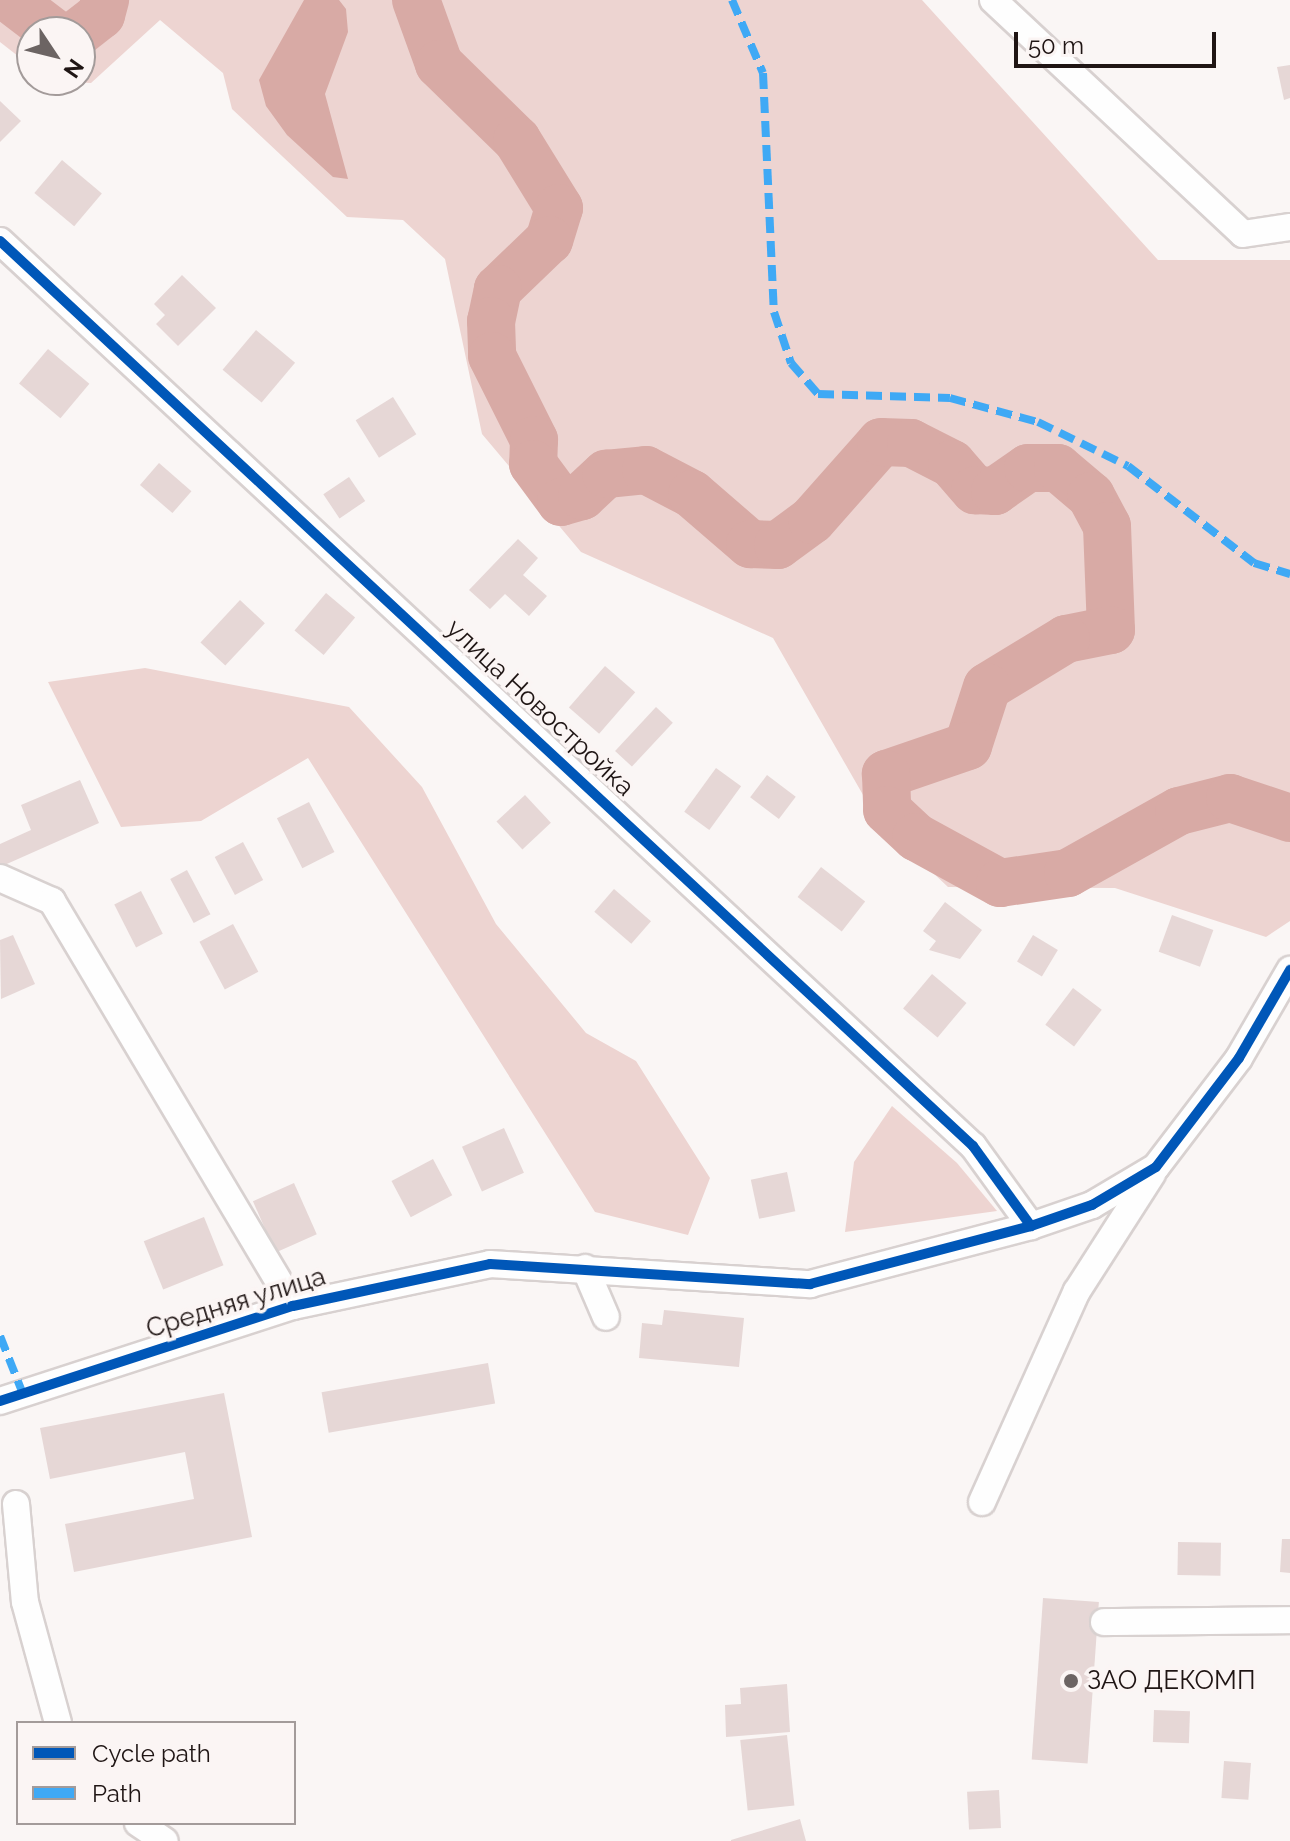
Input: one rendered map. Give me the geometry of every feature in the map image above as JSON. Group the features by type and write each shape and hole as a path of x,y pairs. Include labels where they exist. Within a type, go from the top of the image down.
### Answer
{"street":[{"path":"993,0 1243,234 1290,227"},
{"name":"улица Новостройка","path":"0,241 961,1135 1031,1226"},
{"path":"0,878 52,901 293,1306"},
{"path":"982,1502 1077,1291 1156,1167 1239,1058 1290,970"},
{"name":"Средняя улица","path":"0,1401 293,1306 490,1264 810,1284 1031,1226 1092,1205 1156,1167"},
{"path":"585,1268 606,1317"},
{"path":"16,1504 25,1602 57,1721"},
{"path":"1104,1622 1290,1620"},
{"path":"141,1825 165,1841"}],"shaded area":[{"path":"0,0 922,0 1158,260 1290,260 1290,921 1266,937 1115,888 948,887 878,821 773,638 581,552 482,434 445,259 403,220 347,217 232,109 223,73 160,20 96,78 96,16 16,16 16,54 0,42"},
{"path":"304,0 339,0 346,9 348,32 325,94 348,179 333,177 287,135 266,106 259,80"},
{"path":"145,668 349,707 422,787 496,924 586,1033 636,1061 710,1178 688,1235 595,1212 308,758 201,821 121,827 48,682"},
{"path":"892,1106 957,1163 997,1211 845,1232 854,1162"}],"building":[{"path":"1290,65 1290,98 1284,100 1277,67"},
{"path":"0,101 21,121 0,142"},
{"path":"62,160 102,193 74,226 34,193"},
{"path":"182,275 216,308 178,346 156,324 165,315 154,304"},
{"path":"256,330 295,363 262,403 223,370"},
{"path":"48,349 89,384 60,418 19,383"},
{"path":"393,397 416,434 379,458 356,420"},
{"path":"159,463 191,491 172,513 140,485"},
{"path":"349,477 365,501 340,518 323,494"},
{"path":"518,539 538,558 523,575 547,596 529,616 505,594 490,609 469,590"},
{"path":"326,593 355,617 324,655 295,631"},
{"path":"240,600 265,623 225,666 200,642"},
{"path":"605,666 635,692 599,734 569,708"},
{"path":"656,707 673,723 632,767 615,751"},
{"path":"716,768 741,786 709,830 684,812"},
{"path":"767,775 796,797 779,819 750,797"},
{"path":"80,780 99,823 0,867 0,844 31,830 21,805"},
{"path":"525,795 551,823 522,849 496,822"},
{"path":"309,802 334,852 302,868 277,818"},
{"path":"243,842 263,880 235,895 215,857"},
{"path":"821,867 865,901 842,931 798,897"},
{"path":"187,870 210,914 194,923 170,879"},
{"path":"614,889 651,921 631,944 594,912"},
{"path":"141,891 163,934 136,947 114,905"},
{"path":"945,902 982,930 960,959 929,950 936,941 923,931"},
{"path":"1172,915 1213,930 1200,967 1159,952"},
{"path":"233,924 258,972 225,990 199,942"},
{"path":"13,935 35,984 1,999 0,940"},
{"path":"1033,935 1058,950 1042,977 1017,962"},
{"path":"932,974 966,1003 938,1037 903,1008"},
{"path":"1073,988 1102,1010 1074,1046 1045,1025"},
{"path":"504,1128 524,1173 482,1191 462,1147"},
{"path":"433,1159 452,1195 411,1217 392,1181"},
{"path":"787,1172 795,1211 759,1219 751,1180"},
{"path":"294,1183 317,1234 276,1252 253,1201"},
{"path":"204,1217 223,1265 163,1290 144,1241"},
{"path":"664,1310 744,1318 739,1367 639,1358 642,1323 662,1325"},
{"path":"488,1363 495,1403 329,1433 322,1392"},
{"path":"224,1393 252,1537 74,1572 65,1524 194,1499 185,1452 50,1479 40,1428"},
{"path":"1282,1539 1290,1539 1290,1573 1280,1572"},
{"path":"1178,1542 1221,1543 1220,1576 1177,1575"},
{"name":"ЗАО ДЕКОМП","path":"1043,1598 1099,1602 1088,1764 1032,1760"},
{"path":"787,1684 790,1732 726,1737 725,1705 741,1704 740,1688"},
{"path":"1154,1710 1190,1711 1189,1743 1153,1742"},
{"path":"787,1735 794,1806 748,1811 740,1740"},
{"path":"1224,1761 1251,1763 1248,1800 1221,1798"},
{"path":"999,1790 1001,1828 969,1830 967,1792"},
{"path":"800,1819 806,1841 731,1841 731,1840"}],"waterway":[{"path":"11,0 32,16"},
{"path":"96,19 101,15 105,0"},
{"path":"416,0 439,64 517,140 559,208 549,240 498,289 491,321 492,356 534,440 533,464 561,502 582,496 606,474 646,470 692,494 750,544 778,545 812,520 881,442 911,443 952,464 975,490 995,491 1028,468 1058,468 1091,496 1107,526 1111,630 1066,639 987,687 968,746 886,774 887,810 916,837 1000,883 1068,873 1179,811 1230,798 1290,818"}],"marked path":[{"path":"732,0 763,73 774,312 791,363 818,394 950,398 1038,422 1128,466 1254,563 1290,574"},
{"path":"0,1336 23,1394"}],"cycle path":[{"path":"0,241 973,1146 1031,1226"},
{"path":"0,1401 293,1306 490,1264 810,1284 1031,1226 1092,1205 1156,1167 1239,1058 1290,970"}],"place":[{"name":"ЗАО ДЕКОМП","path":"1071,1681"}]}
